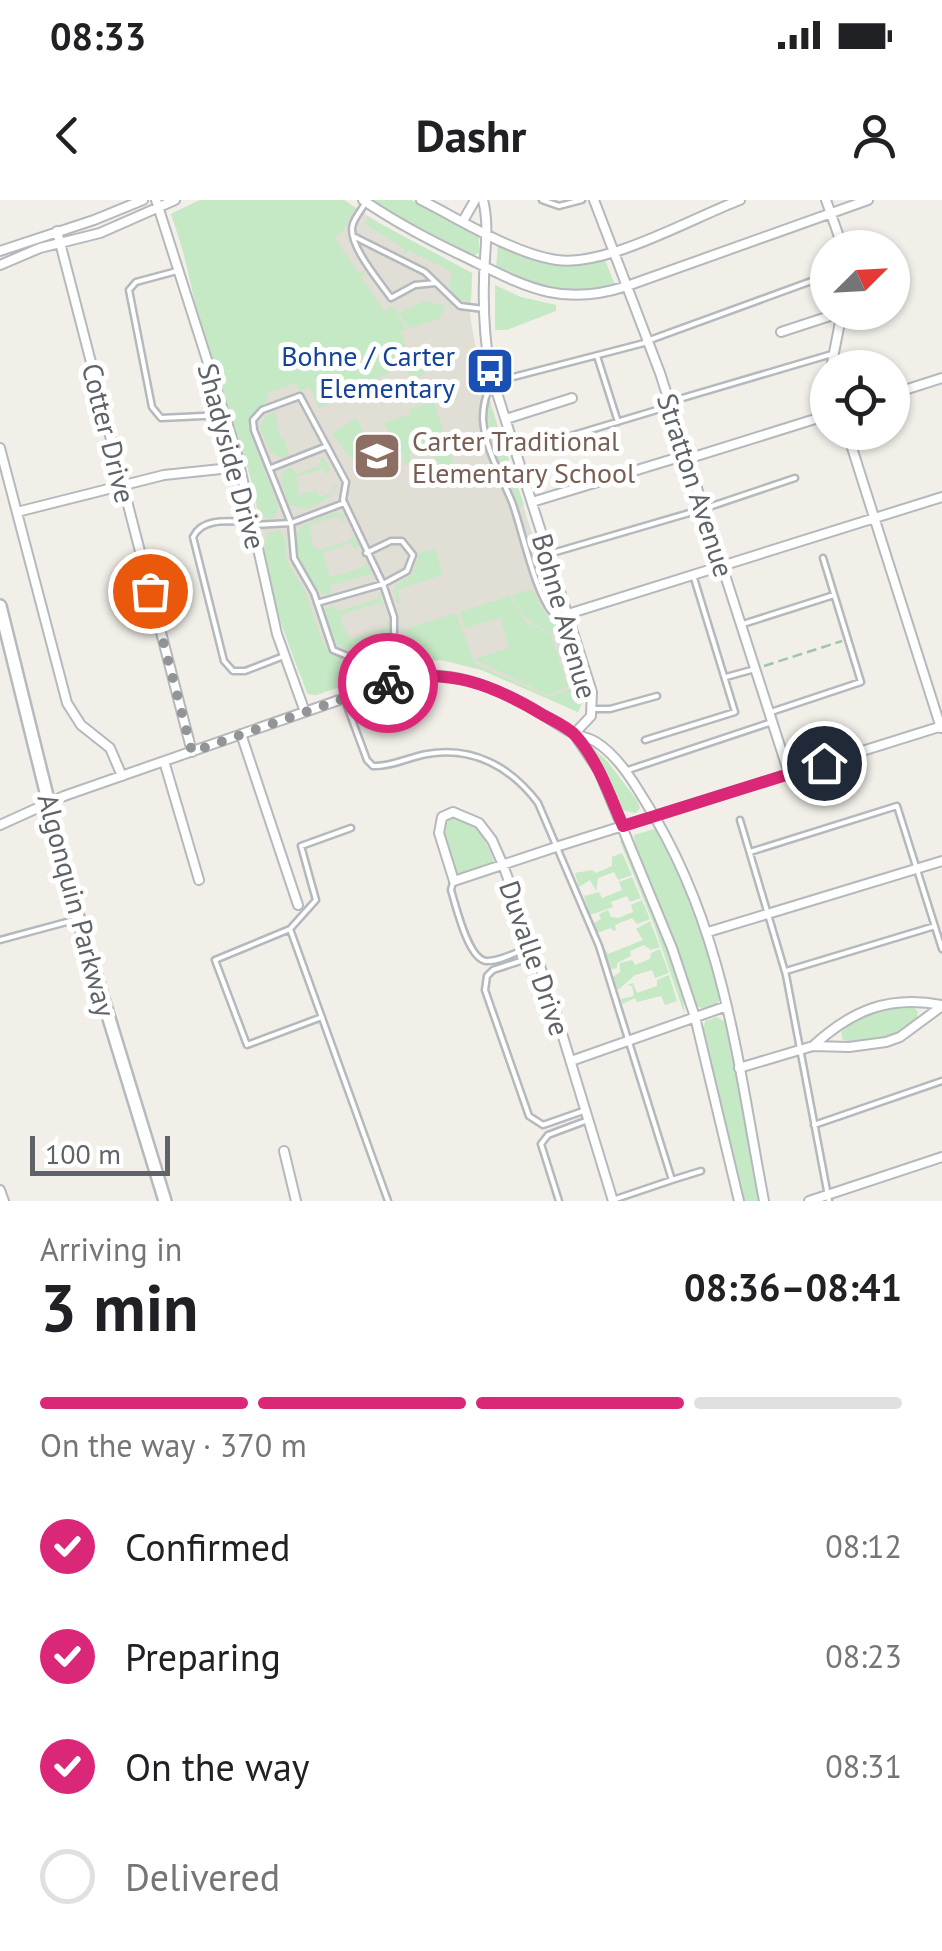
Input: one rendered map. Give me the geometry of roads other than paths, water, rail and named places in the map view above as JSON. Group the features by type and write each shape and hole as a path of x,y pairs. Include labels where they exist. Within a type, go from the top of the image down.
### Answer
{"main road":[{"name":"Algonquin Parkway","path":"0,606 78,919 164,1201"}],"street":[{"path":"0,250 143,200"},
{"path":"0,265 60,242 100,233 158,204 175,200"},
{"path":"422,200 528,252 560,260 595,258 614,252 740,200"},
{"path":"463,221 475,200"},
{"name":"Bohne Avenue","path":"483,200 488,232 484,335 494,382 592,692 590,716 574,734"},
{"name":"Stratton Avenue","path":"594,200 648,342 789,774"},
{"path":"709,200 713,210"},
{"path":"826,200 836,230"},
{"path":"364,201 417,234 518,284 547,293 598,295 868,200"},
{"name":"Shadyside Drive","path":"158,204 240,467 284,656 305,712"},
{"name":"Cotter Drive","path":"58,231 192,752"},
{"path":"782,332 810,323"},
{"path":"910,388 942,378"},
{"path":"506,419 572,398"},
{"path":"532,502 673,459 687,460 810,421"},
{"path":"0,448 66,703 81,725 110,748 122,776"},
{"path":"454,880 941,728 853,450"},
{"path":"16,512 122,484 240,467"},
{"path":"568,614 942,497"},
{"path":"0,825 122,776 405,677 448,676 496,690 574,734 596,741 624,771 655,816 684,872 708,932 764,1201"},
{"path":"242,734 298,905"},
{"path":"574,734 599,771 654,900 695,1017 739,1201"},
{"path":"164,762 199,880"},
{"name":"Duvalle Drive","path":"454,880 439,832 442,817 453,812 479,823 503,865 613,1201"},
{"path":"708,932 942,861"},
{"path":"739,1068 812,1046 838,1033 874,1006 914,1000 942,1005"},
{"path":"812,1046 886,1042 900,1037 942,1005"},
{"path":"570,1061 726,1006"},
{"path":"284,1151 296,1201"},
{"path":"809,1201 829,1198 942,1157"},
{"path":"0,1190 4,1201"}],"lane":[{"path":"542,200 566,206 582,200"},
{"path":"364,201 351,226 356,248 391,298 415,286 436,283"},
{"path":"353,236 425,272 460,306 484,310"},
{"path":"178,270 136,282 128,290 152,407 162,418 224,414"},
{"path":"568,614 559,615 548,607 492,455 484,418 487,390 494,382 648,342 810,282"},
{"path":"598,356 618,422"},
{"path":"516,452 810,360"},
{"path":"394,642 350,656 333,650 317,603 294,558 291,523 254,430 253,420 262,410 300,396 327,446 346,482 344,503 383,584 394,617 394,642 405,677"},
{"path":"269,468 327,446"},
{"path":"548,554 703,510 794,478"},
{"path":"284,656 245,671 233,671 224,661 193,537 197,528 208,523 291,523 344,503"},
{"path":"317,603 383,584 408,571 413,556 402,541 391,541 366,553"},
{"path":"624,771 862,682 823,558"},
{"path":"645,740 735,712 692,574"},
{"path":"741,624 834,596"},
{"path":"725,677 755,668"},
{"path":"592,709 610,709 657,696"},
{"path":"344,698 372,766 460,751 499,765 524,784 538,804 599,946 672,1180"},
{"path":"750,852 897,806 942,949"},
{"path":"740,820 785,972 829,1198"},
{"path":"322,1017 246,1045 215,960 290,928 316,900 300,846 351,828"},
{"path":"454,880 451,890 477,958 490,961 534,951"},
{"path":"0,940 78,919"},
{"path":"785,972 935,926"},
{"path":"290,928 388,1201"},
{"path":"534,951 493,970 487,976 484,990 528,1116 543,1126 587,1115"},
{"path":"914,1000 923,1020"},
{"path":"838,1033 849,1047"},
{"path":"814,1125 942,1082"},
{"path":"558,1201 541,1144 548,1135 587,1115"},
{"path":"613,1201 701,1171"}],"place":[{"name":"Bohne / Carter Elementary","path":"490,371"},
{"name":"Carter Traditional Elementary School","path":"377,456"}]}
